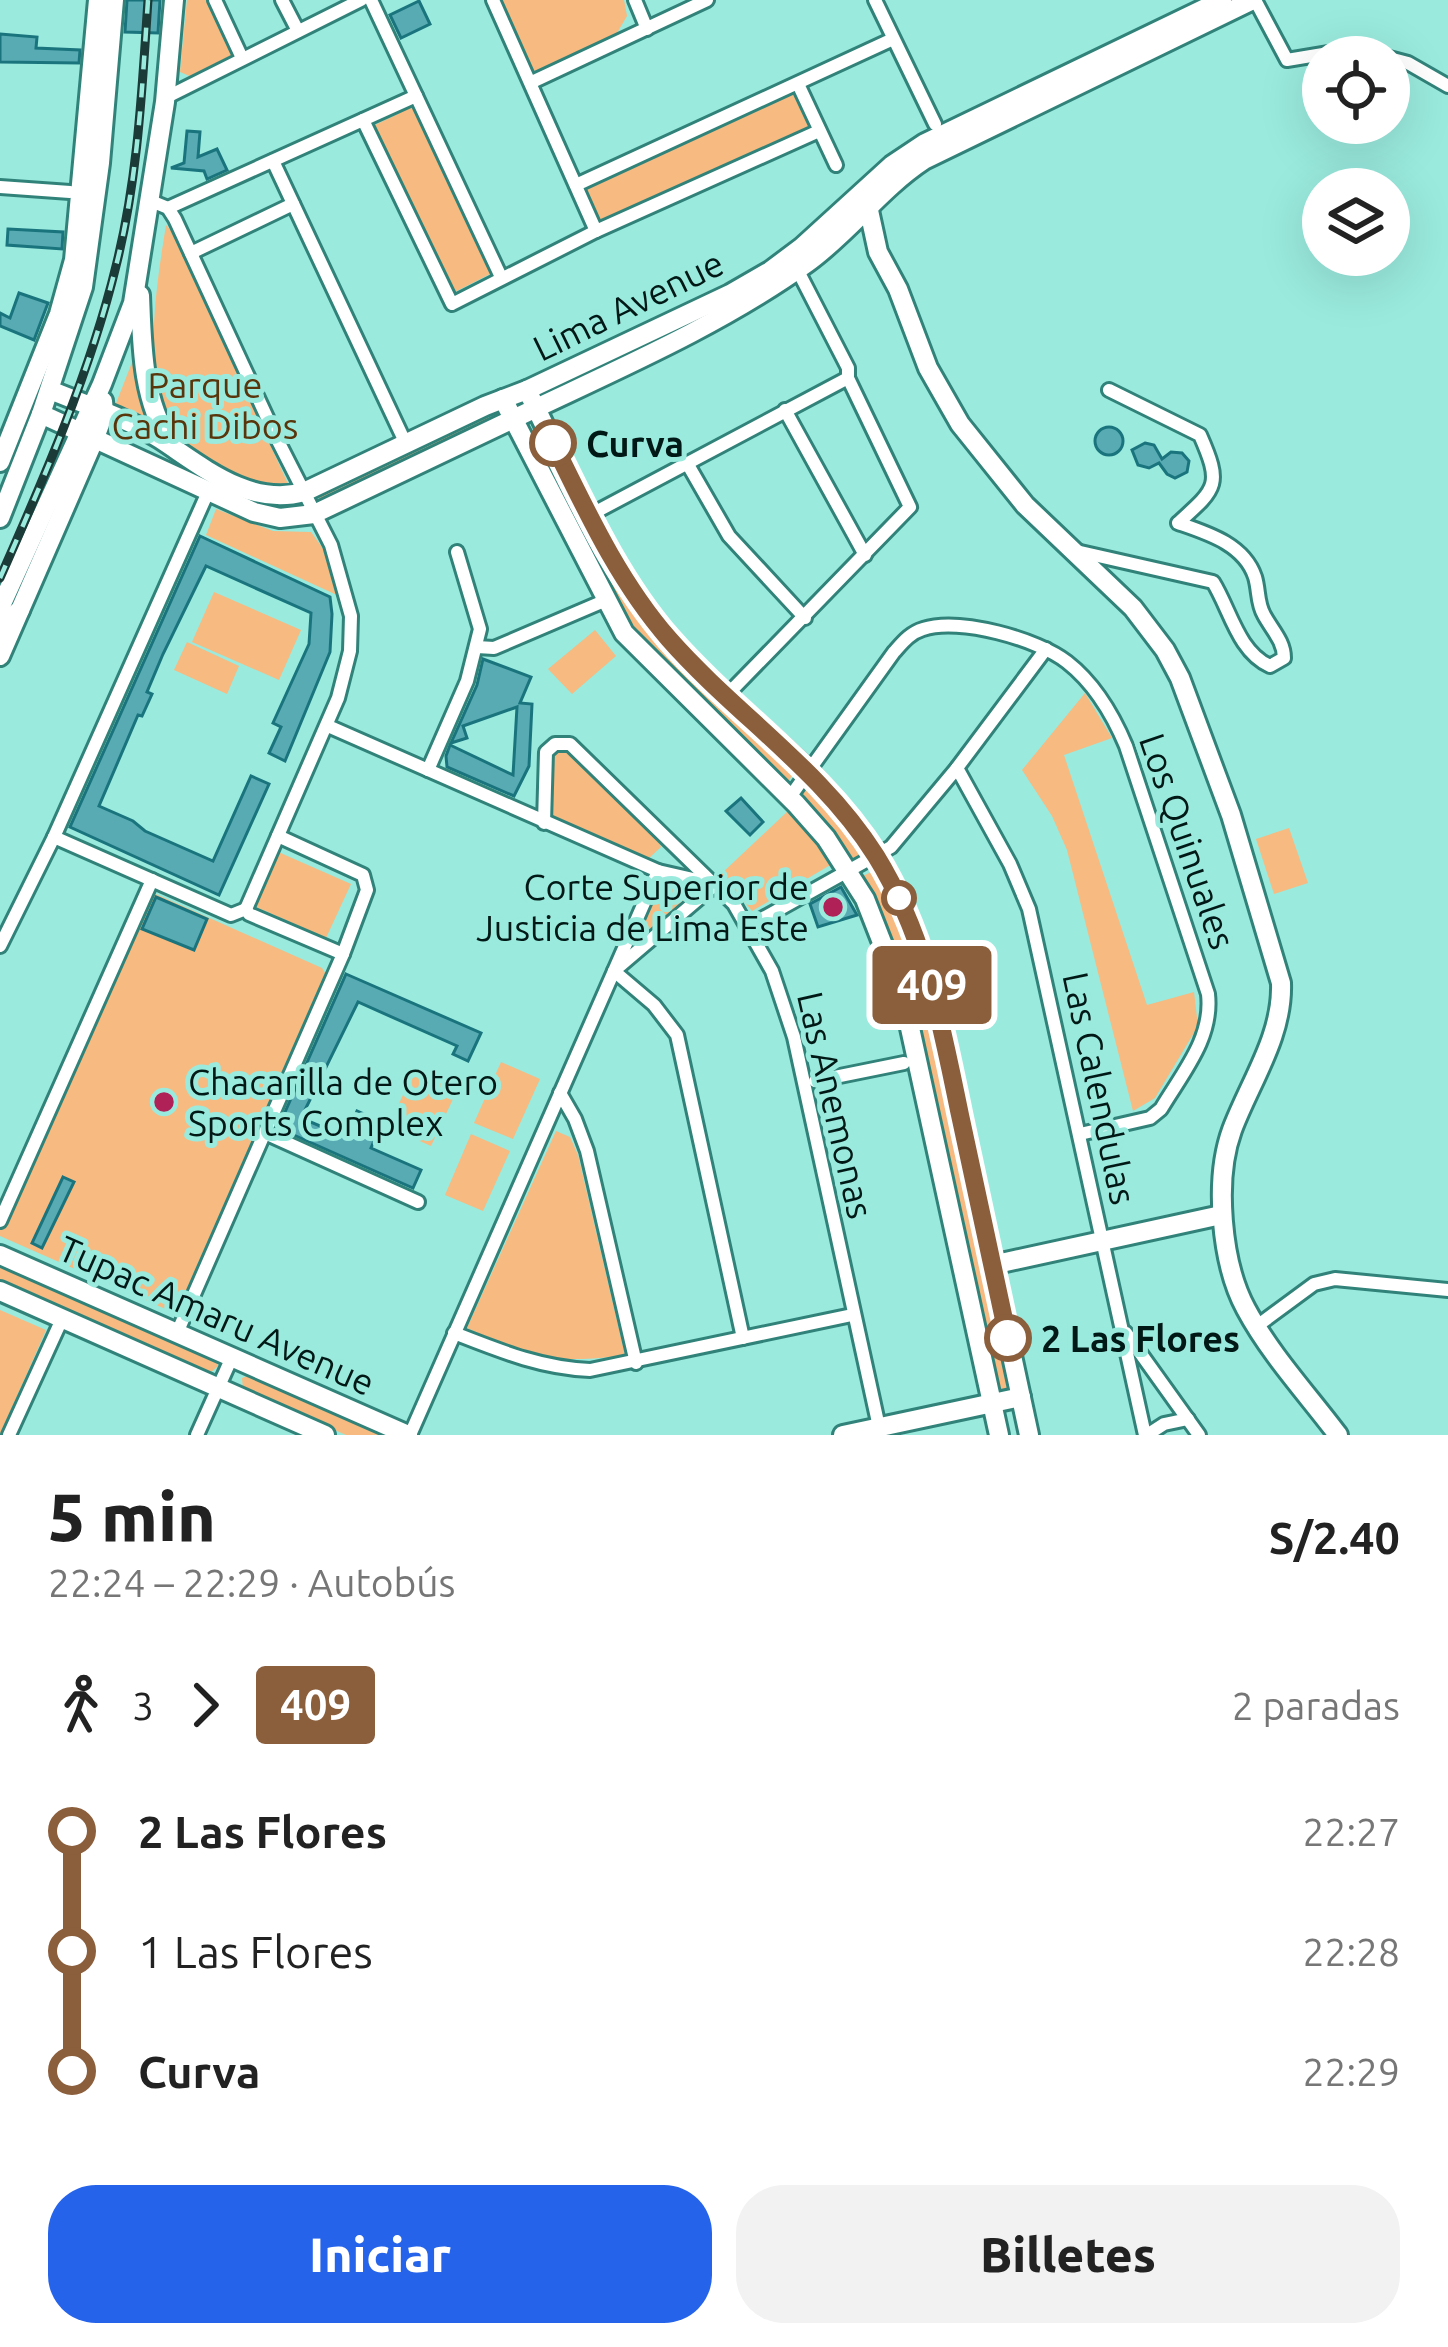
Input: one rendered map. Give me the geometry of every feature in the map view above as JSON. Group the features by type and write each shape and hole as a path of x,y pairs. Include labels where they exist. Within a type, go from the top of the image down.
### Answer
{"main road":[{"path":"41,386 74,260 98,0"},
{"path":"0,518 32,410 78,310 87,270 113,0"},
{"path":"0,626 87,435 140,277 160,205 174,0"},
{"name":"Lima Avenue","path":"41,386 160,439 208,472 255,492 286,496 304,492 503,400 532,399 706,322 797,269 880,175 925,143 1222,0"},
{"name":"Lima Avenue","path":"32,410 272,517 314,514 513,419 532,399 730,294 824,238 902,175 958,141 1254,0"},
{"path":"868,206 878,252 898,289 928,368 960,424 1004,483 1141,617 1180,678 1218,775 1275,953 1282,1004 1258,1075 1232,1130 1225,1156 1221,1215 1239,1294 1257,1326 1338,1435"},
{"path":"824,238 878,252"},
{"path":"140,277 150,397 176,452"},
{"path":"503,400 604,601 640,652 790,797 847,868 873,916 903,996 1000,1435 1028,1432 928,971 909,917 876,856 809,772 672,643 646,612 590,515 532,399"},
{"path":"0,462 32,410"},
{"path":"0,656 10,609"},
{"path":"992,1265 1221,1215"},
{"name":"Tupac Amaru Avenue","path":"0,1255 409,1435"},
{"name":"Tupac Amaru Avenue","path":"0,1291 325,1435"},
{"path":"843,1435 1021,1397"}],"street":[{"path":"214,0 242,58"},
{"path":"282,0 298,31"},
{"path":"165,98 361,0"},
{"path":"371,0 500,277"},
{"path":"493,0 596,230"},
{"path":"634,0 646,28"},
{"path":"532,82 707,0"},
{"path":"874,0 935,124"},
{"path":"1254,0 1287,60 1302,58"},
{"path":"577,185 893,39"},
{"path":"1410,64 1448,86"},
{"path":"798,85 836,165"},
{"path":"54,837 231,915 246,909 328,726 346,670 351,616 340,569 191,253 160,205 273,161 416,96"},
{"path":"363,120 452,304 596,230 819,131"},
{"path":"273,161 406,444"},
{"path":"0,187 70,192"},
{"path":"191,253 293,204"},
{"path":"727,695 909,510 909,499 797,269"},
{"path":"590,515 848,378"},
{"path":"1069,550 1213,582 1242,640 1259,660 1270,666 1284,658 1284,646 1262,612 1252,570 1241,554 1218,537 1178,523 1213,492 1215,478 1200,435 1108,389"},
{"path":"785,410 865,555"},
{"path":"687,463 747,560 805,617"},
{"path":"0,946 54,837 208,492"},
{"path":"428,770 461,695 481,621 457,552"},
{"path":"476,646 494,648 604,601"},
{"name":"Los Quinuales","path":"790,797 909,635 926,628 988,631 1046,650 1066,661 1089,685 1122,735 1203,979 1210,1015 1208,1030 1161,1109 1150,1118 1080,1135"},
{"path":"749,926 876,856 907,830 1046,650"},
{"path":"328,726 658,871 716,884"},
{"name":"Las Anemonas","path":"544,823 546,752 555,744 570,744 716,884 749,926 784,1001 879,1427"},
{"name":"Las Calendulas","path":"957,768 1029,909 1146,1435"},
{"path":"177,1334 367,890 363,875 278,836"},
{"path":"409,1435 658,871"},
{"path":"0,1221 152,880"},
{"path":"614,971 716,884"},
{"path":"246,909 343,954"},
{"path":"614,971 654,1005 677,1035 743,1338"},
{"path":"815,1081 904,1063"},
{"path":"560,1094 587,1151 636,1363"},
{"path":"265,1133 418,1202"},
{"path":"1257,1326 1314,1284 1335,1279 1448,1290"},
{"path":"454,1333 553,1368 590,1370 852,1315"},
{"path":"9,1435 62,1319"},
{"path":"1121,1327 1199,1435"},
{"path":"197,1435 232,1357"},
{"path":"1146,1435 1164,1424 1188,1419"}],"green space":[{"path":"187,0 209,0 237,56 192,77 180,72"},
{"path":"499,0 624,0 627,16 617,33 538,73"},
{"path":"796,88 816,130 603,228 583,186"},
{"path":"412,107 492,273 451,294 371,127"},
{"name":"Parque Cachi Dibos","path":"166,225 289,486 261,483 227,471 189,453 170,431 160,405 154,343"},
{"path":"138,347 150,423 115,406"},
{"path":"486,414 491,422 322,502 318,493"},
{"path":"543,441 636,613 690,676 794,771 789,781 624,618 538,445"},
{"path":"216,509 273,531 311,532 329,557 339,596 206,535"},
{"path":"214,592 301,630 279,680 192,642"},
{"path":"595,630 616,656 572,694 548,669"},
{"path":"187,642 239,666 227,694 174,670"},
{"path":"1085,693 1112,738 1064,755 1147,1005 1194,992 1198,1026 1155,1098 1133,1111 1067,850 1022,770"},
{"path":"569,752 659,841 661,847 648,859 552,817 554,753"},
{"path":"811,786 864,851 852,860 803,799 803,792"},
{"path":"789,810 832,864 752,911 721,874"},
{"path":"1289,828 1308,883 1274,894 1256,839"},
{"path":"276,851 351,884 326,938 252,905"},
{"path":"875,870 925,986 1010,1388 999,1395 926,1060 861,877"},
{"path":"664,880 699,888 625,955"},
{"name":"Chacarilla de Otero Sports Complex","path":"151,892 322,968 327,976 180,1307 170,1311 0,1236"},
{"path":"501,1062 540,1079 513,1139 474,1123"},
{"path":"417,1065 460,1084 431,1146 388,1127"},
{"path":"556,1131 570,1137 578,1155 625,1355 544,1356 467,1328"},
{"path":"471,1134 510,1151 483,1211 445,1195"},
{"path":"0,1265 216,1361 218,1366 209,1374 0,1282"},
{"path":"0,1310 46,1330 0,1435"},
{"path":"247,1376 384,1435 346,1435 243,1389 242,1378"}],"building":[{"path":"127,0 160,0 158,33 125,32"},
{"path":"419,1 430,24 401,38 390,15"},
{"path":"0,34 37,37 36,48 80,50 79,63 0,62"},
{"path":"187,131 200,132 198,157 217,149 227,170 207,179 204,171 171,168 184,163"},
{"path":"8,229 63,232 62,249 7,245"},
{"path":"19,293 48,303 34,340 0,326 0,313 10,318"},
{"path":"1109,427 1119,431 1123,441 1119,451 1109,455 1099,451 1095,441 1099,431"},
{"path":"1145,443 1154,445 1162,459 1171,452 1182,453 1189,461 1187,472 1175,478 1159,463 1149,468 1138,465 1132,450"},
{"path":"200,536 330,597 332,614 330,652 285,761 269,753 281,727 273,723 309,644 311,613 206,566 99,806 213,861 251,776 269,784 219,895 70,827"},
{"path":"483,659 531,677 520,703 532,704 529,766 514,796 447,767 450,745 513,775 517,707 463,726 467,738 451,743 477,685"},
{"path":"741,798 763,822 750,835 726,811"},
{"name":"Corte Superior de Justicia de Lima Este","path":"841,887 857,915 818,927 810,904"},
{"path":"156,897 207,919 194,950 142,929"},
{"path":"346,974 481,1033 468,1061 453,1054 457,1046 358,1002 301,1118 346,1137 357,1111 382,1122 371,1148 421,1170 413,1188 278,1128"},
{"path":"63,1177 74,1182 42,1248 32,1243"}],"railway":[{"path":"0,578 79,385 116,266 134,167 148,0"}],"bus line":[{"name":"409","path":"553,443 646,612 672,643 809,772 876,856 909,917 933,988 1008,1338"}],"place":[{"name":"Curva","path":"553,443"},
{"name":"Corte Superior de Justicia de Lima Este","path":"833,907"},
{"name":"Chacarilla de Otero Sports Complex","path":"164,1102"},
{"name":"2 Las Flores","path":"1008,1338"}]}
